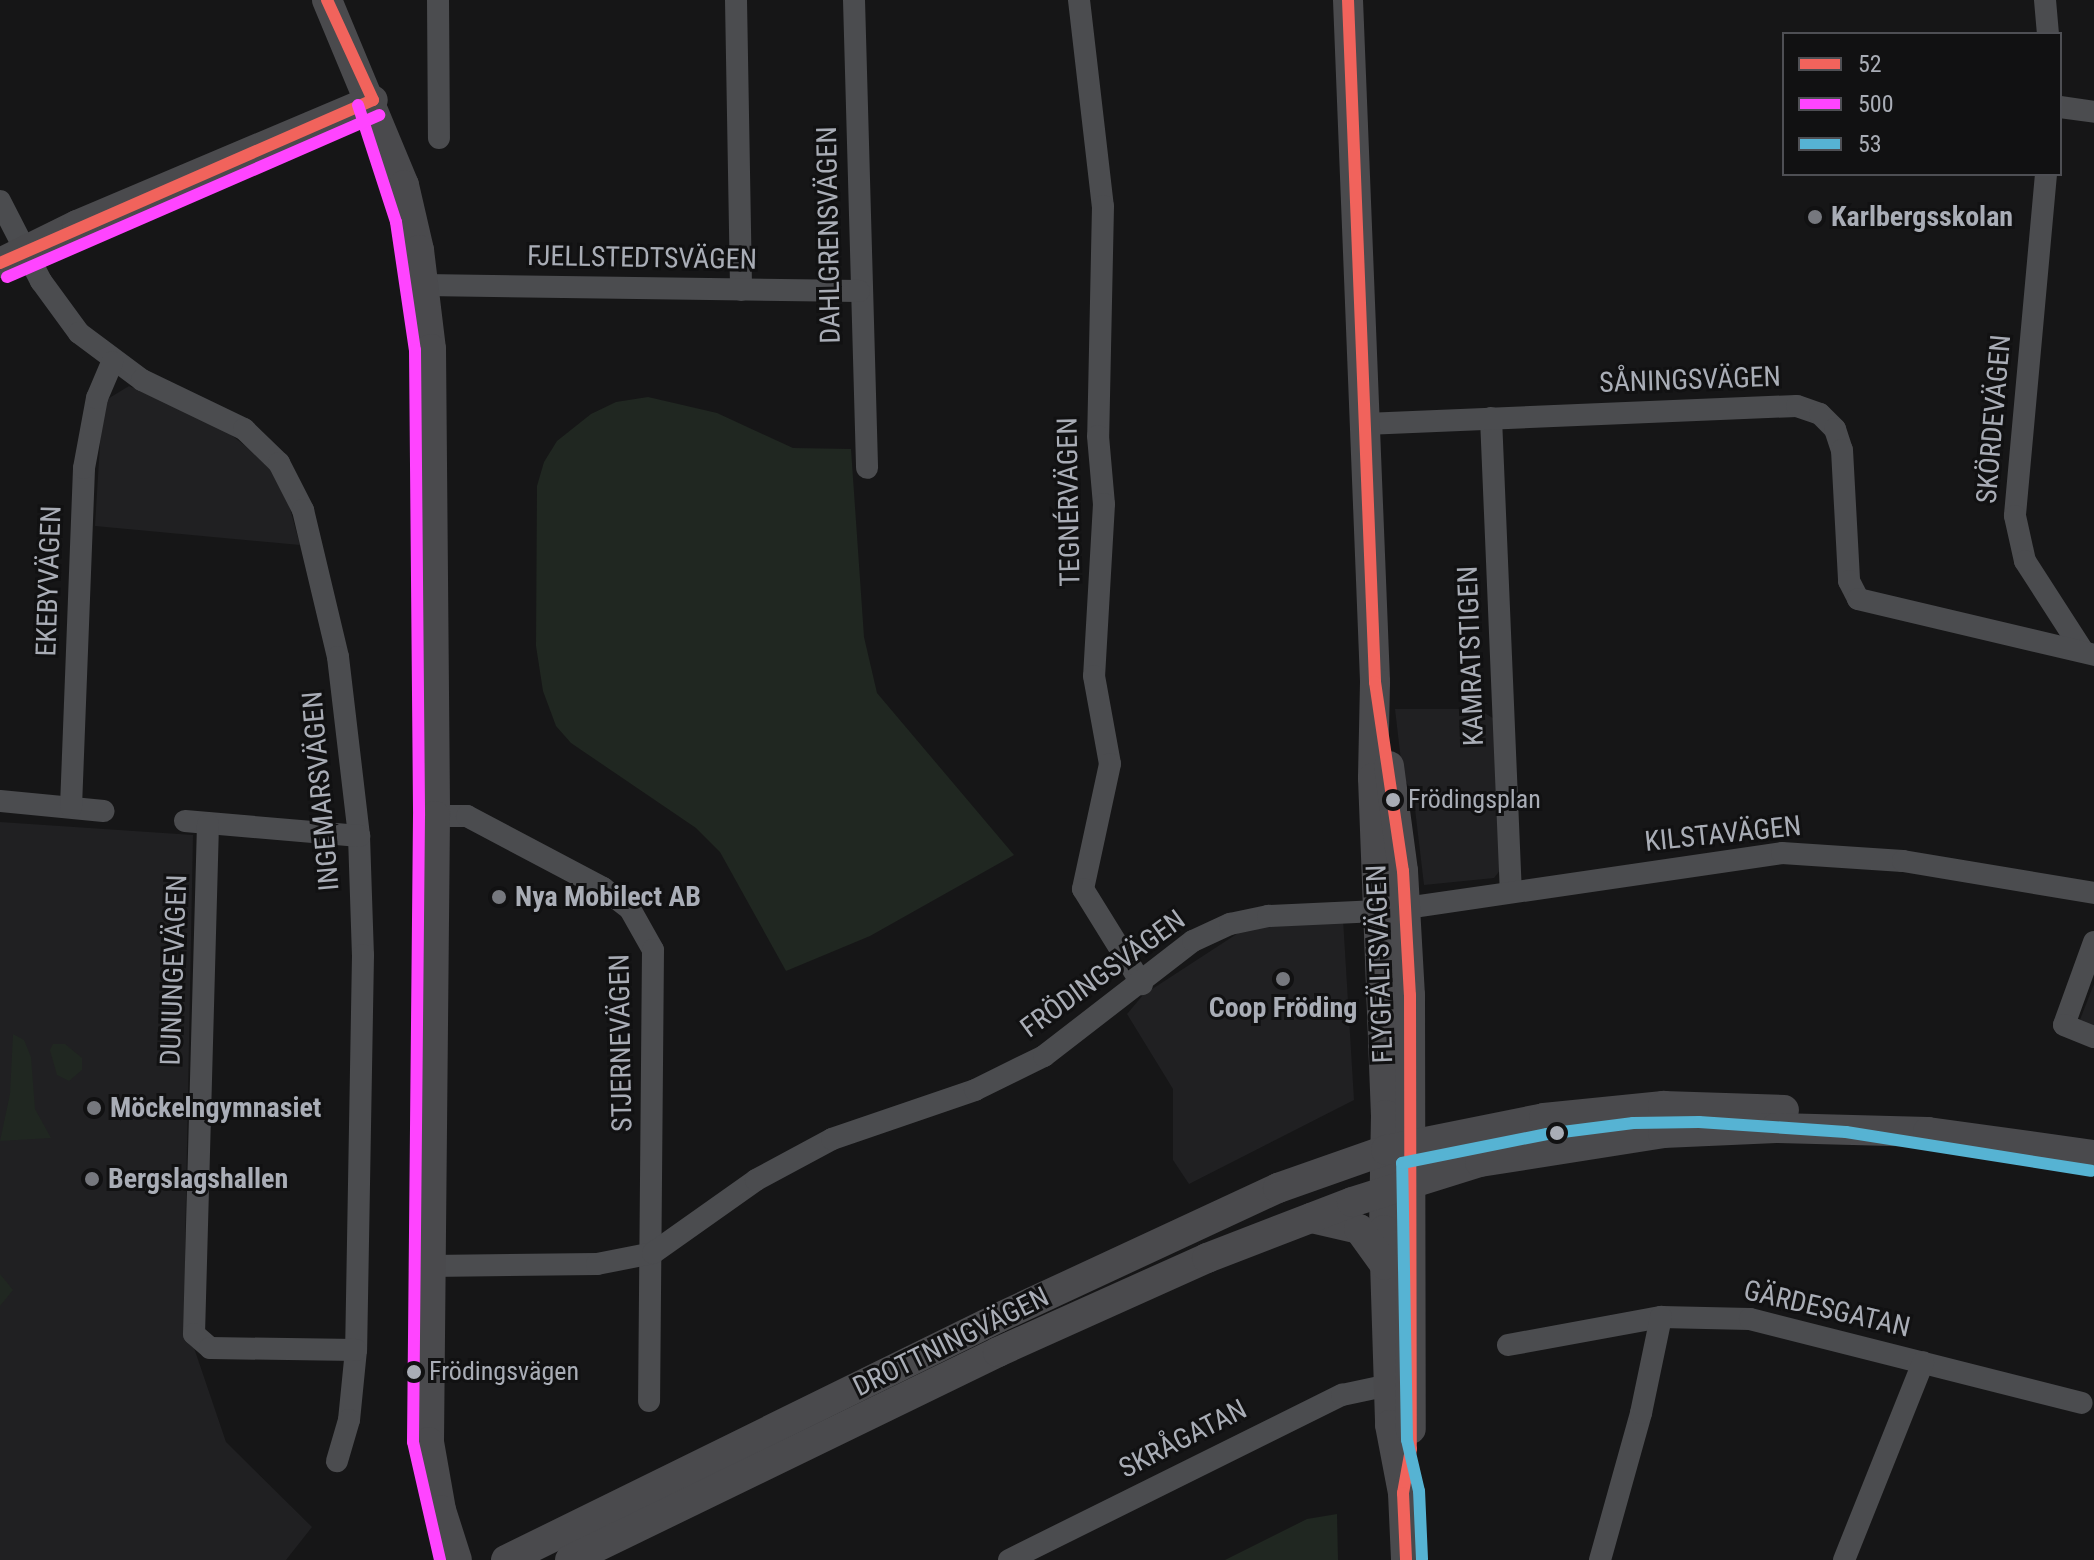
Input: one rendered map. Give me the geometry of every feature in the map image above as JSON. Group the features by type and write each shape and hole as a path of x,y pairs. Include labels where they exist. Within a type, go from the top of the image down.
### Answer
{"street":[{"path":"327,0 373,100 404,185 424,285 433,409 435,816 429,1442 445,1524 457,1560"},
{"path":"438,0 439,138"},
{"path":"736,0 741,290"},
{"name":"DAHLGRENSVÄGEN","path":"854,0 859,291 867,468"},
{"name":"TEGNÉRVÄGEN","path":"1079,0 1103,206 1098,436 1104,518 1094,676 1110,764 1083,889 1142,984"},
{"name":"FLYGFÄLTSVÄGEN","path":"1348,0 1375,682 1392,909 1411,1078 1398,1147"},
{"path":"2045,0 2048,32"},
{"path":"0,263 373,100"},
{"path":"2062,107 2094,112"},
{"name":"SKÖRDEVÄGEN","path":"2046,176 2015,516 2025,561 2088,653"},
{"name":"INGEMARSVÄGEN","path":"0,201 59,308 112,362 244,429 279,463 293,486 338,657 359,836 363,955 356,1350 349,1420 337,1461"},
{"name":"FJELLSTEDTSVÄGEN","path":"424,285 859,291"},
{"name":"EKEBYVÄGEN","path":"71,807 84,468 97,398 112,362"},
{"name":"SÅNINGSVÄGEN","path":"1365,424 1792,406 1820,414 1835,429 1842,450 1849,581 1858,599 2088,653"},
{"name":"KAMRATSTIGEN","path":"1491,418 1511,891"},
{"path":"0,801 104,811"},
{"name":"STJERNEVÄGEN","path":"435,816 467,816 591,881 630,909 644,928 654,975 649,1401"},
{"path":"185,821 359,836"},
{"name":"DUNUNGEVÄGEN","path":"208,824 194,1334 210,1348 356,1350"},
{"name":"KILSTAVÄGEN","path":"1392,909 1782,853 1903,861 2094,893"},
{"name":"FRÖDINGSVÄGEN","path":"430,1266 597,1264 653,1253 756,1180 832,1139 975,1090 1044,1056 1142,984 1193,941 1230,924 1268,916 1392,909"},
{"name":"FLYGFÄLTSVÄGEN","path":"1392,909 1398,1147"},
{"path":"2094,942 2064,1025 2094,1037"},
{"path":"1411,1078 1430,1109 1462,1133"},
{"name":"DROTTNINGVÄGEN","path":"506,1560 1191,1225 1398,1147 1462,1133 1663,1106 1806,1111 2094,1155"},
{"name":"DROTTNINGVÄGEN","path":"570,1560 998,1352 1309,1218 1398,1187 1502,1157 1663,1133 1776,1128 1928,1132"},
{"path":"1398,1147 1400,1384 1391,1442 1403,1493 1406,1560"},
{"path":"1398,1187 1385,1265 1400,1384"},
{"path":"1309,1218 1359,1229 1385,1265"},
{"name":"GÄRDESGATAN","path":"1508,1345 1661,1317 1705,1315 1788,1326 2082,1403"},
{"path":"1600,1560 1641,1413 1661,1317"},
{"path":"1844,1560 1923,1362"},
{"name":"SKRÅGATAN","path":"1009,1560 1330,1400 1356,1389 1400,1384"}],"shaded area":[{"path":"129,386 221,427 252,451 269,467 289,505 300,545 95,526 102,412 106,400"},
{"path":"648,397 717,413 793,448 851,449 864,637 877,693 1014,855 870,936 786,971 720,852 696,828 571,743 556,726 543,691 536,646 537,486 544,462 557,441 591,414 616,402"},
{"path":"1395,709 1478,709 1496,720 1501,869 1494,878 1424,885 1413,792 1403,778"},
{"name":"Möckelngymnasiet","path":"0,822 193,835 185,1249 190,1336 226,1442 312,1527 286,1560 0,1560"},
{"path":"1343,919 1354,1100 1189,1184 1173,1160 1173,1089 1127,1014 1143,995 1249,926"},
{"path":"2094,984 2094,1044 2074,1035"},
{"path":"13,1034 24,1040 31,1057 35,1109 51,1138 0,1141 10,1094"},
{"path":"53,1044 65,1044 82,1058 82,1070 69,1081 57,1075 50,1050"},
{"path":"0,1274 13,1290 0,1306"},
{"path":"1337,1514 1338,1560 1225,1560 1307,1519"}],"transit line":[{"name":"52","path":"327,0 373,100"},
{"name":"52","path":"1348,0 1375,682 1403,871 1410,995 1411,1449 1403,1493 1406,1560"},
{"name":"52","path":"0,263 373,100"},
{"name":"500","path":"358,105 396,222 415,350 419,816 413,1442 440,1560"},
{"name":"500","path":"7,277 379,115"},
{"name":"53","path":"1422,1559 1419,1491 1407,1440 1402,1163 1547,1134 1633,1123 1699,1122 1846,1132 2091,1171"}],"place":[{"name":"Karlbergsskolan","path":"1815,217"},
{"name":"Frödingsplan","path":"1393,800"},
{"name":"Nya Mobilect AB","path":"499,897"},
{"name":"Coop Fröding","path":"1283,979"},
{"name":"Möckelngymnasiet","path":"94,1108"},
{"name":"Bergslagshallen","path":"92,1179"},
{"name":"Frödingsvägen","path":"414,1372"}]}
